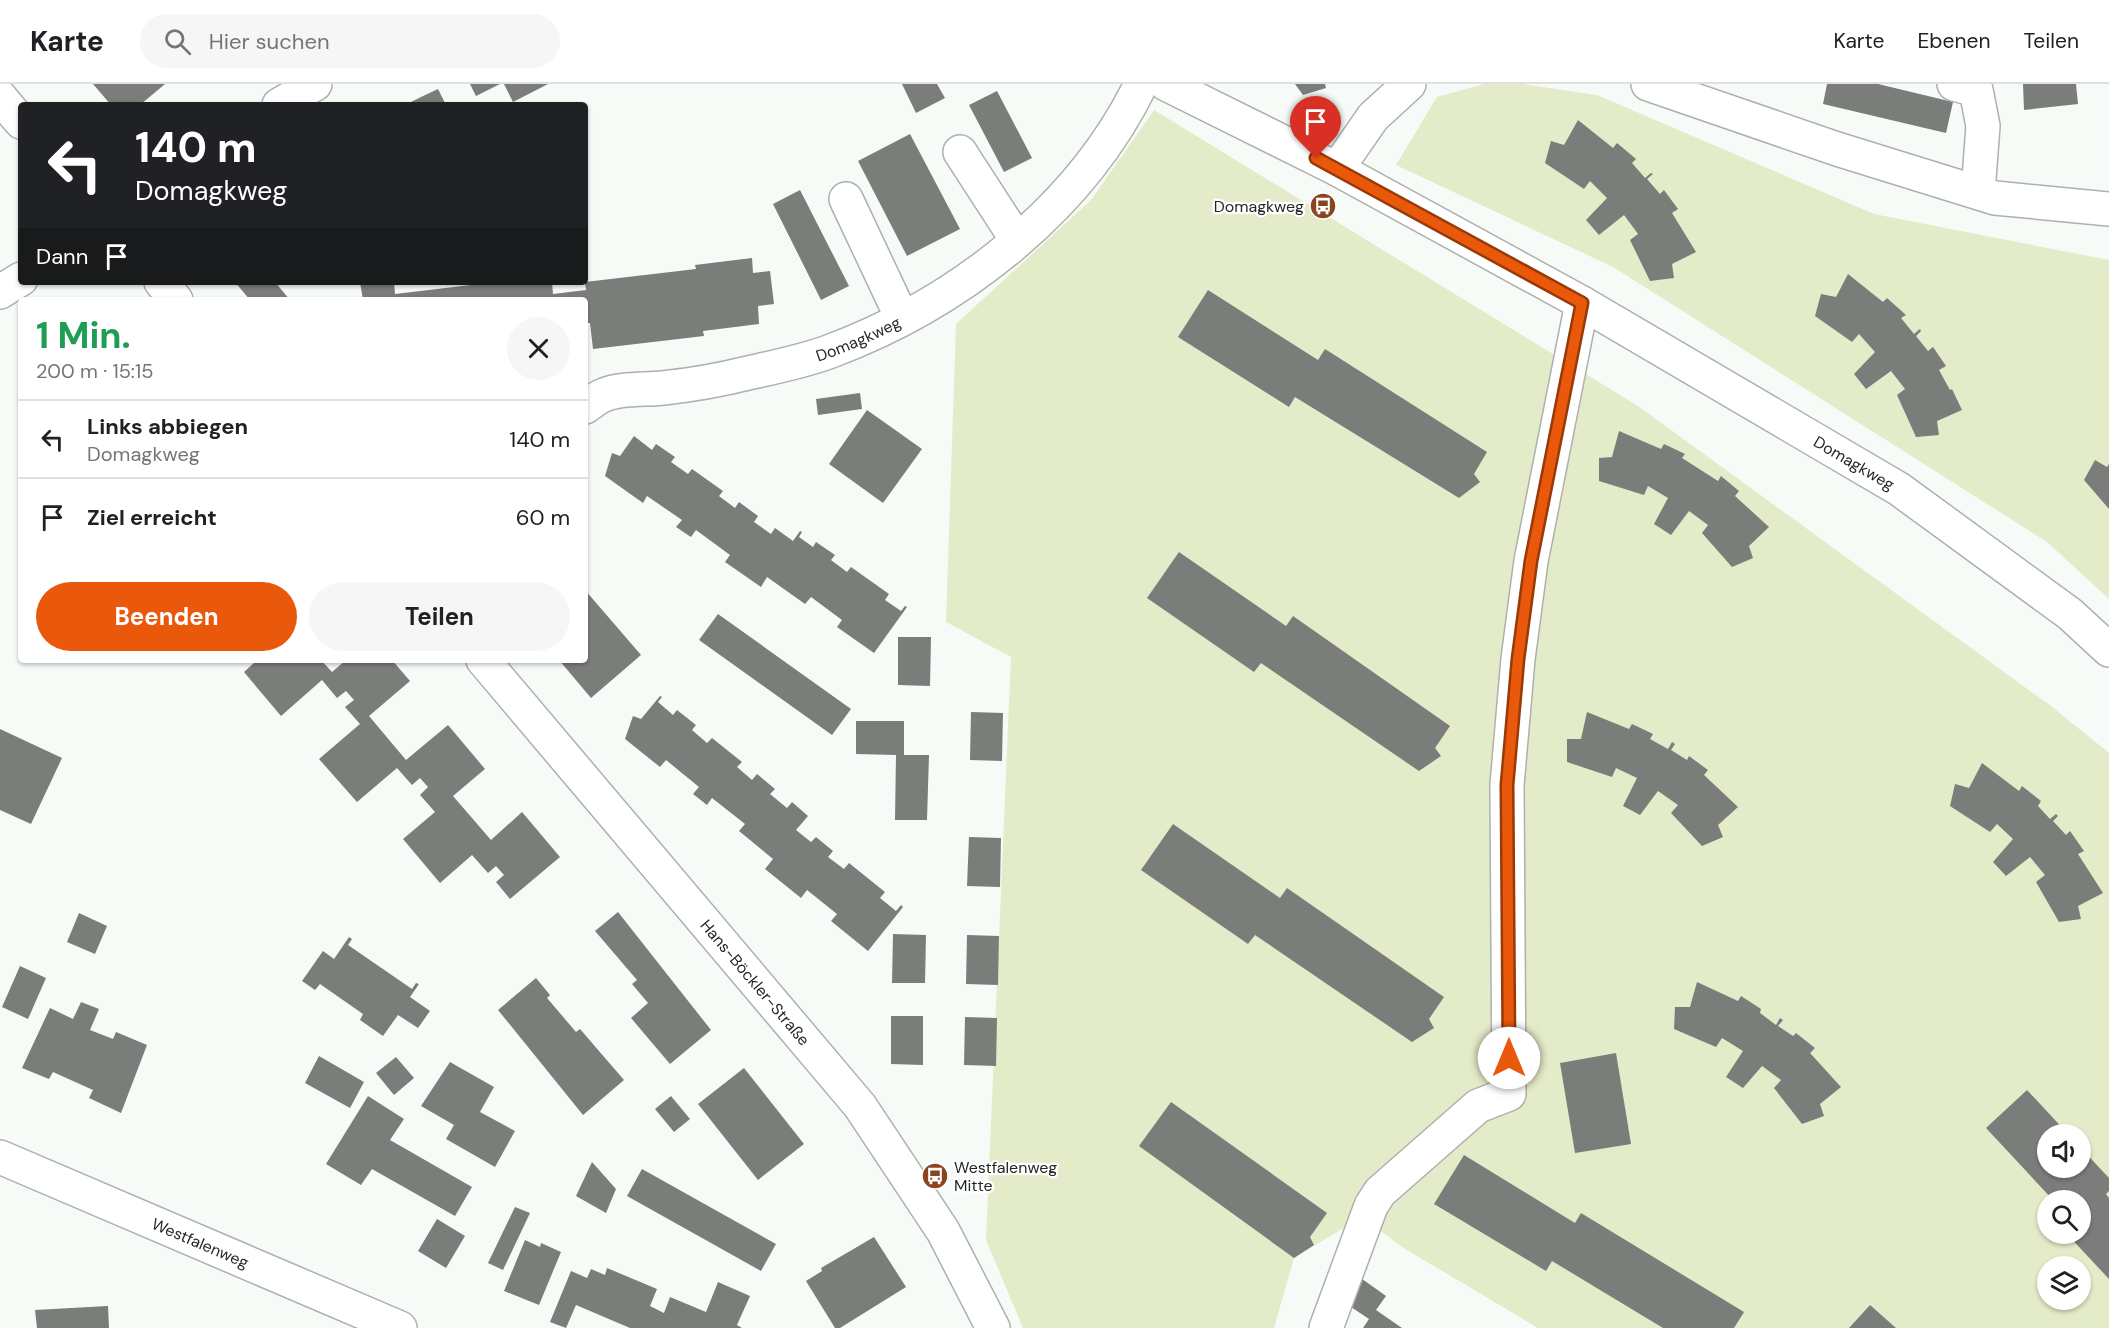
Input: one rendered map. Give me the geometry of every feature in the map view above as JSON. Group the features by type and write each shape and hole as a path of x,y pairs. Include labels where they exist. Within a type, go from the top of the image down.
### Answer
{"street":[{"path":"284,102 315,84"},
{"name":"Domagkweg","path":"588,405 605,394 709,381 819,355 884,329 981,270 1060,200 1095,161 1125,117 1141,84"},
{"name":"Domagkweg","path":"1166,84 1337,169 1582,303 1899,489 2070,614 2109,650"},
{"path":"1337,169 1372,117 1409,84"},
{"path":"1648,84 1837,149 1995,198 2109,209"},
{"path":"1954,84 1976,90 1983,126 1978,192"},
{"path":"0,97 18,118"},
{"path":"960,152 1017,240"},
{"path":"846,199 902,318"},
{"path":"0,292 18,281"},
{"path":"164,285 174,297"},
{"path":"1326,1328 1371,1206 1380,1192 1478,1106 1509,1094 1507,785 1518,659 1531,561 1582,303"},
{"name":"Hans-Böckler-Straße","path":"486,663 860,1106 943,1231 993,1328"},
{"name":"Westfalenweg","path":"0,1156 400,1328"}],"green space":[{"path":"1484,84 1522,84 1597,95 1874,214 2109,260 2109,599 2047,542 1613,267 1396,165 1437,97"},
{"path":"1154,110 1638,406 2051,706 2109,753 2109,1328 1538,1328 1402,1247 1362,1217 1294,1258 1274,1328 1023,1328 986,1240 1011,657 946,622 956,324 1091,200"}],"building":[{"path":"93,84 165,84 144,102 108,102"},
{"path":"470,84 500,84 476,96"},
{"path":"504,84 548,84 513,102"},
{"path":"902,84 937,84 945,98 916,113"},
{"path":"1295,84 1325,84 1326,88 1303,95"},
{"path":"1827,84 1878,84 1953,102 1946,133 1823,104"},
{"path":"2023,84 2076,84 2078,104 2024,110"},
{"path":"438,89 444,102 411,102"},
{"path":"997,91 1032,158 1004,172 969,105"},
{"path":"1578,120 1613,148 1617,143 1636,159 1632,163 1645,178 1653,174 1647,179 1660,194 1664,190 1678,209 1672,213 1696,252 1672,264 1674,278 1650,281 1630,240 1638,234 1624,215 1599,235 1586,220 1607,198 1590,181 1584,189 1545,163 1551,141 1564,145"},
{"path":"910,134 960,229 907,256 858,161"},
{"path":"800,190 849,286 821,300 773,204"},
{"path":"752,258 753,273 770,271 774,304 758,306 759,324 703,331 704,336 593,349 590,323 588,323 588,297 362,297 360,285 394,285 395,294 471,285 552,285 553,294 586,290 588,282 696,269 695,265"},
{"path":"1848,274 1883,302 1887,298 1906,315 1901,318 1914,334 1920,329 1921,331 1916,336 1928,351 1933,347 1946,366 1939,370 1962,410 1937,421 1939,435 1916,437 1897,395 1905,389 1891,371 1866,389 1854,374 1875,352 1859,334 1852,342 1815,316 1821,294 1836,297"},
{"path":"238,285 278,285 288,297 248,297"},
{"path":"1208,290 1318,360 1325,349 1487,452 1474,474 1480,482 1459,498 1295,397 1289,407 1178,337"},
{"path":"860,393 862,409 818,415 816,399"},
{"path":"867,410 922,449 883,503 829,464"},
{"path":"1619,431 1661,449 1664,444 1685,454 1682,458 1718,481 1721,476 1739,491 1735,496 1769,527 1749,546 1753,558 1732,567 1702,533 1708,525 1689,511 1671,535 1654,524 1668,498 1648,486 1644,495 1599,481 1599,458 1612,457"},
{"path":"634,436 652,450 656,444 675,457 671,462 688,474 692,469 723,491 719,496 735,508 739,502 758,516 754,522 771,534 775,528 793,541 800,531 802,532 799,537 813,547 816,542 835,555 831,560 847,572 851,567 889,594 885,600 901,611 905,606 907,607 874,653 837,627 842,620 811,597 805,604 767,577 761,587 725,562 730,555 696,530 691,537 676,527 682,520 647,496 643,503 605,476 612,453 620,456"},
{"path":"2095,460 2107,467 2109,464 2109,509 2084,480"},
{"path":"1179,552 1286,626 1293,616 1450,726 1435,748 1441,756 1419,771 1261,663 1254,672 1147,598"},
{"path":"588,593 641,655 591,698 562,663 588,663"},
{"path":"718,614 851,709 832,735 699,640"},
{"path":"898,637 931,637 930,686 898,685"},
{"path":"254,663 324,663 332,672 342,663 395,663 410,681 369,716 406,760 448,725 485,769 453,796 491,840 522,812 560,857 510,899 496,882 504,875 496,866 488,873 472,855 440,883 403,839 435,812 420,795 428,787 420,778 412,785 397,768 357,802 319,759 360,724 345,707 354,700 346,691 337,698 322,680 281,716 244,672"},
{"path":"660,696 662,697 658,702 673,715 677,710 696,725 692,730 707,743 712,738 742,762 737,767 752,780 757,774 775,789 770,794 787,808 792,802 808,816 796,830 811,842 816,837 833,851 828,857 844,869 849,863 885,892 880,898 896,911 901,905 903,907 868,951 831,921 837,914 807,890 801,898 765,869 773,859 739,831 745,824 712,798 707,805 693,794 699,787 666,760 660,767 625,739 633,716 641,719"},
{"path":"971,712 1003,713 1002,761 970,760"},
{"path":"1587,712 1629,729 1632,724 1653,734 1650,739 1668,749 1672,742 1675,744 1671,750 1687,760 1689,756 1708,770 1704,775 1738,807 1718,825 1723,837 1702,846 1671,813 1678,805 1658,791 1640,815 1623,806 1637,778 1616,768 1612,777 1567,762 1567,739 1581,739"},
{"path":"856,721 904,721 904,755 929,755 927,820 895,820 896,755 856,754"},
{"path":"0,729 62,758 31,824 0,810"},
{"path":"1982,763 2019,791 2022,786 2041,801 2038,806 2050,819 2056,814 2058,816 2053,821 2066,835 2070,831 2084,851 2078,854 2103,893 2078,906 2081,919 2059,922 2036,882 2045,875 2030,857 2006,876 1993,862 2013,839 1997,824 1990,832 1950,806 1955,784 1969,788"},
{"path":"1173,824 1280,898 1287,888 1444,997 1429,1019 1434,1028 1412,1042 1255,935 1248,944 1141,870"},
{"path":"969,837 1001,838 1000,887 967,886"},
{"path":"618,912 711,1030 670,1064 631,1018 648,1003 632,984 637,980 595,931"},
{"path":"79,913 107,926 95,954 67,942"},
{"path":"893,934 926,935 925,983 892,983"},
{"path":"967,935 999,936 998,985 966,984"},
{"path":"349,937 352,939 348,945 412,989 416,983 419,984 410,997 430,1011 418,1028 398,1015 383,1036 360,1020 363,1014 320,984 315,990 302,981 323,951 334,959"},
{"path":"20,966 46,978 28,1019 2,1007"},
{"path":"536,978 550,995 547,998 576,1032 580,1029 624,1080 583,1115 498,1010"},
{"path":"1697,982 1738,1001 1741,996 1761,1009 1760,1013 1776,1025 1780,1018 1783,1020 1778,1026 1793,1036 1796,1033 1815,1048 1810,1053 1841,1087 1820,1104 1824,1116 1802,1124 1774,1088 1781,1080 1762,1066 1743,1088 1726,1077 1743,1051 1722,1038 1716,1047 1674,1029 1675,1007 1690,1007"},
{"path":"81,1002 99,1009 90,1030 113,1039 116,1032 147,1045 121,1113 89,1098 93,1090 53,1072 49,1079 22,1068 50,1008 73,1019"},
{"path":"891,1016 923,1016 923,1065 891,1064"},
{"path":"965,1017 997,1018 996,1066 964,1065"},
{"path":"1616,1053 1631,1144 1575,1153 1560,1063"},
{"path":"319,1056 364,1082 350,1108 305,1083"},
{"path":"396,1057 414,1078 394,1095 376,1073"},
{"path":"450,1062 494,1087 480,1112 515,1131 495,1167 446,1139 454,1125 421,1106"},
{"path":"744,1068 804,1144 758,1180 698,1104"},
{"path":"2027,1090 2059,1124 2037,1124 2037,1178 2091,1178 2091,1159 2109,1178 2109,1191 2106,1194 2109,1198 2109,1279 2091,1260 2091,1256 2088,1256 2076,1244 2091,1244 2091,1190 2044,1190 1986,1128"},
{"path":"368,1096 404,1119 390,1140 472,1187 455,1216 372,1169 361,1185 326,1164"},
{"path":"671,1096 690,1119 674,1132 655,1109"},
{"path":"1171,1102 1327,1213 1310,1237 1314,1245 1294,1258 1139,1146"},
{"path":"1464,1155 1575,1223 1581,1213 1744,1312 1734,1328 1663,1328 1552,1261 1546,1271 1434,1204"},
{"path":"592,1162 616,1189 606,1213 576,1196"},
{"path":"642,1169 776,1244 761,1271 627,1196"},
{"path":"515,1207 530,1213 503,1270 488,1263"},
{"path":"437,1219 465,1236 446,1268 418,1251"},
{"path":"874,1237 906,1287 840,1328 835,1328 806,1281 822,1271 821,1268"},
{"path":"525,1240 540,1247 541,1243 561,1252 539,1305 504,1291"},
{"path":"607,1268 657,1289 650,1306 664,1313 670,1297 706,1312 718,1282 750,1296 737,1325 742,1328 630,1328 576,1305 566,1328 550,1322 571,1271 587,1278 591,1269 605,1275"},
{"path":"1358,1276 1386,1296 1376,1310 1402,1328 1363,1328 1369,1319 1345,1303"},
{"path":"1870,1305 1896,1328 1849,1328"},
{"path":"108,1306 109,1328 37,1328 35,1310"}],"place":[{"name":"Domagkweg","path":"1323,206"},
{"name":"Westfalenweg Mitte","path":"935,1176"}],"route":[{"path":"1316,158 1582,303 1531,561 1518,659 1507,785 1509,1058"}]}
